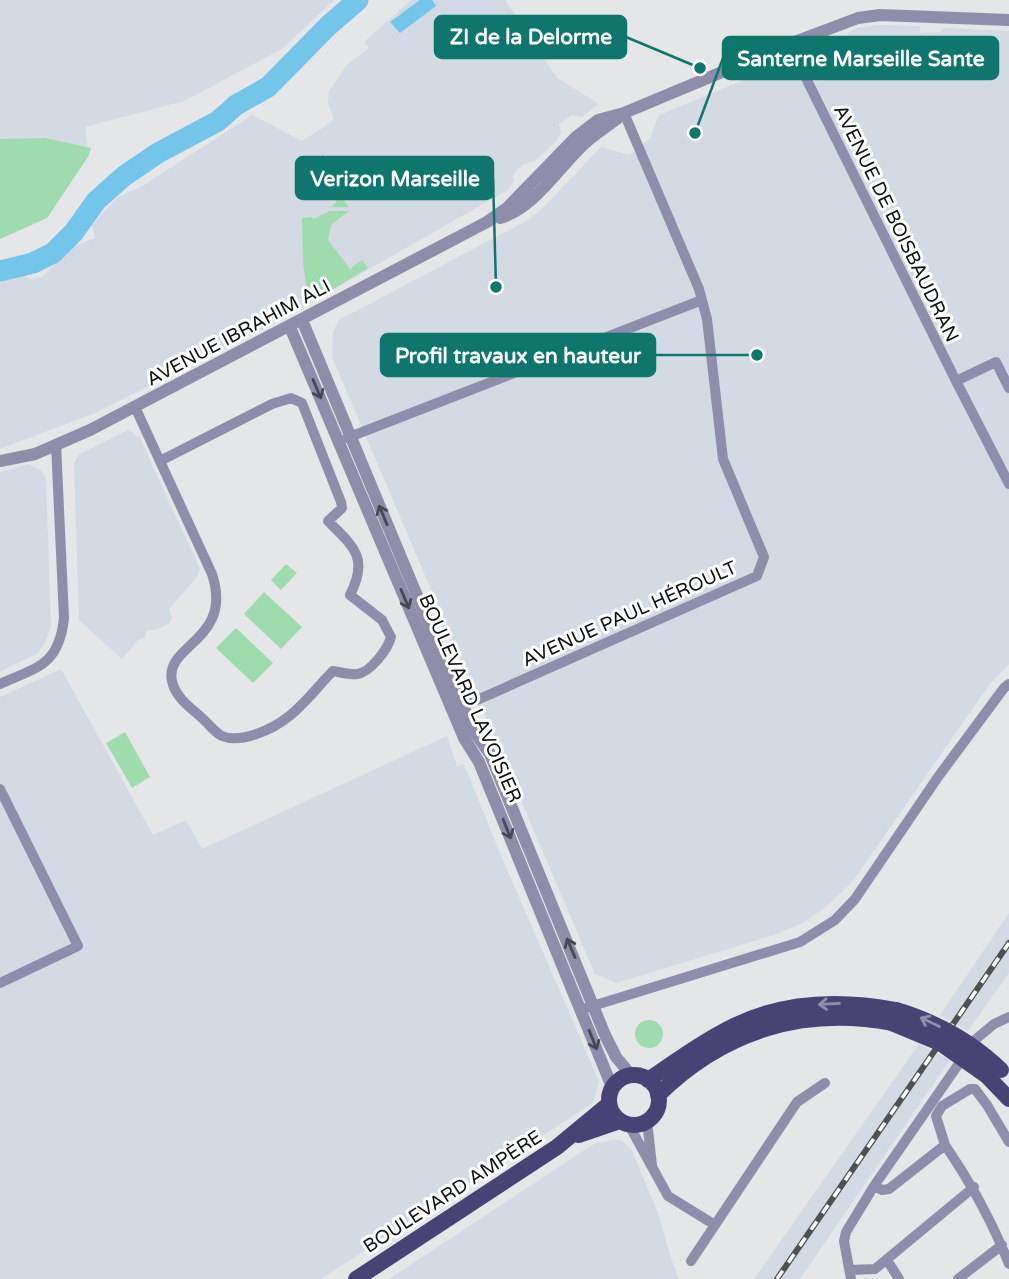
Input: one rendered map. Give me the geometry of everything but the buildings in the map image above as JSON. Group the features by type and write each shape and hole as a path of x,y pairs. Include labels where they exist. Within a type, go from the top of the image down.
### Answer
{"main road":[{"path":"648,1080 725,1031 762,1016 823,1003 846,1003 894,1017"},
{"path":"658,1095 676,1077 722,1047 764,1028 808,1019 918,1016 951,1032 987,1057 999,1075 1009,1099"},
{"path":"631,1075 648,1080 658,1095 658,1105 648,1121 638,1125 625,1123 613,1114 609,1104 612,1087 620,1079 631,1075"},
{"name":"BOULEVARD AMPÈRE","path":"356,1279 570,1138 609,1104"},
{"name":"BOULEVARD AMPÈRE","path":"570,1138 625,1123"}],"street":[{"name":"AVENUE IBRAHIM ALI","path":"0,461 35,454 135,407 487,222 507,208 576,137 598,120 624,113 858,18 880,15 1009,20"},
{"name":"AVENUE DE BOISBAUDRAN","path":"789,44 1009,484"},
{"name":"AVENUE PAUL HÉROULT","path":"458,708 757,576 764,557 723,459 707,319 702,300 624,113"},
{"path":"345,439 702,300"},
{"name":"BOULEVARD LAVOISIER","path":"302,320 345,439 458,708 464,738 479,762 612,1087"},
{"name":"BOULEVARD LAVOISIER","path":"290,327 345,439"},
{"path":"956,381 996,362 1009,388"},
{"path":"135,407 218,590 216,613 209,625 173,665 172,680 177,694 222,736 244,738 289,716 333,671 356,674 365,671 389,645 391,637 382,620 350,595 359,578 359,565 354,547 328,521 342,508 341,502 302,403 291,398 272,404 160,461"},
{"path":"0,684 47,662 55,651 63,630 56,444"},
{"path":"998,463 1009,458"},
{"path":"581,1009 800,942 835,920 855,899 938,777 1009,684"},
{"name":"BOULEVARD LAVOISIER","path":"458,708 490,754 616,1057 631,1075"},
{"path":"0,789 78,946 0,982"},
{"path":"974,1187 875,1269 851,1274 844,1241 846,1232 874,1186 976,1039 993,1024 1009,1017"},
{"path":"691,1261 797,1102 825,1083"},
{"path":"1009,1142 979,1094 970,1089 939,1110 936,1116 945,1145 974,1187 1009,1264"},
{"path":"648,1121 653,1172"},
{"path":"625,1123 667,1196 715,1225"},
{"path":"874,1186 882,1190 888,1189 945,1145"},
{"path":"958,1279 1002,1245"},
{"path":"887,1260 898,1279"}],"shaded area":[{"path":"0,0 334,0 282,49 184,101 85,127 89,155 47,218 0,239"},
{"path":"411,0 505,0 557,78 599,104 582,117 572,115 559,124 561,133 557,140 535,161 522,165 513,174 514,181 508,190 265,328 95,413 0,449 0,279 24,273 29,279 42,277 73,247 95,238 92,225 117,198 144,185 252,115 302,141 334,120 328,103 329,91 347,65 369,48 364,42"},
{"path":"878,25 920,26 920,33 940,32 943,28 1009,31 1009,664 989,685 853,881 827,906 803,923 774,935 616,983 595,974 332,357 333,332 339,320 530,219 601,147 630,155 650,138 659,115 768,70 794,79 814,73 821,53 850,41 847,33 857,28"},
{"path":"128,430 136,437 139,436 200,569 197,577 169,609 172,618 170,623 146,631 145,638 139,639 122,659 79,620 74,464 78,455"},
{"path":"29,464 42,471 46,479 51,626 38,653 0,672 0,472"},
{"path":"61,669 153,835 186,820 202,849 447,736 457,766 464,764 599,1081 593,1103 321,1279 0,1279 0,697"},
{"path":"1009,913 1009,973 968,1031 940,1015"},
{"path":"919,1044 950,1060 800,1279 754,1279"},
{"path":"621,1140 632,1150 658,1213 679,1279 389,1279 586,1149 596,1143"}],"green space":[{"path":"45,138 91,148 89,155 47,218 0,239 0,139"},
{"path":"322,153 328,161 326,177 349,207 331,207 337,202 322,181"},
{"path":"330,211 349,211 331,225 328,240 350,269 362,260 368,268 319,298 307,291 302,218 313,219"},
{"path":"286,564 297,573 281,590 271,580"},
{"path":"264,592 302,627 281,649 244,614"},
{"path":"236,628 273,663 253,683 216,648"},
{"path":"125,732 150,777 132,788 106,743"},
{"path":"649,1020 659,1024 663,1034 659,1044 649,1048 639,1044 635,1034 639,1024"}],"water":[{"path":"420,0 432,0 436,6 400,33 390,22"}],"waterway":[{"path":"0,271 33,263 53,253 74,232 96,201 124,176 158,153 218,121 236,105 268,87 328,26 358,0"}],"railway":[{"path":"777,1279 1009,943"}],"place":[{"name":"ZI de la Delorme","path":"700,68"},
{"name":"Santerne Marseille Sante","path":"695,133"},
{"name":"Verizon Marseille","path":"496,287"},
{"name":"Profil travaux en hauteur","path":"757,355"}]}
